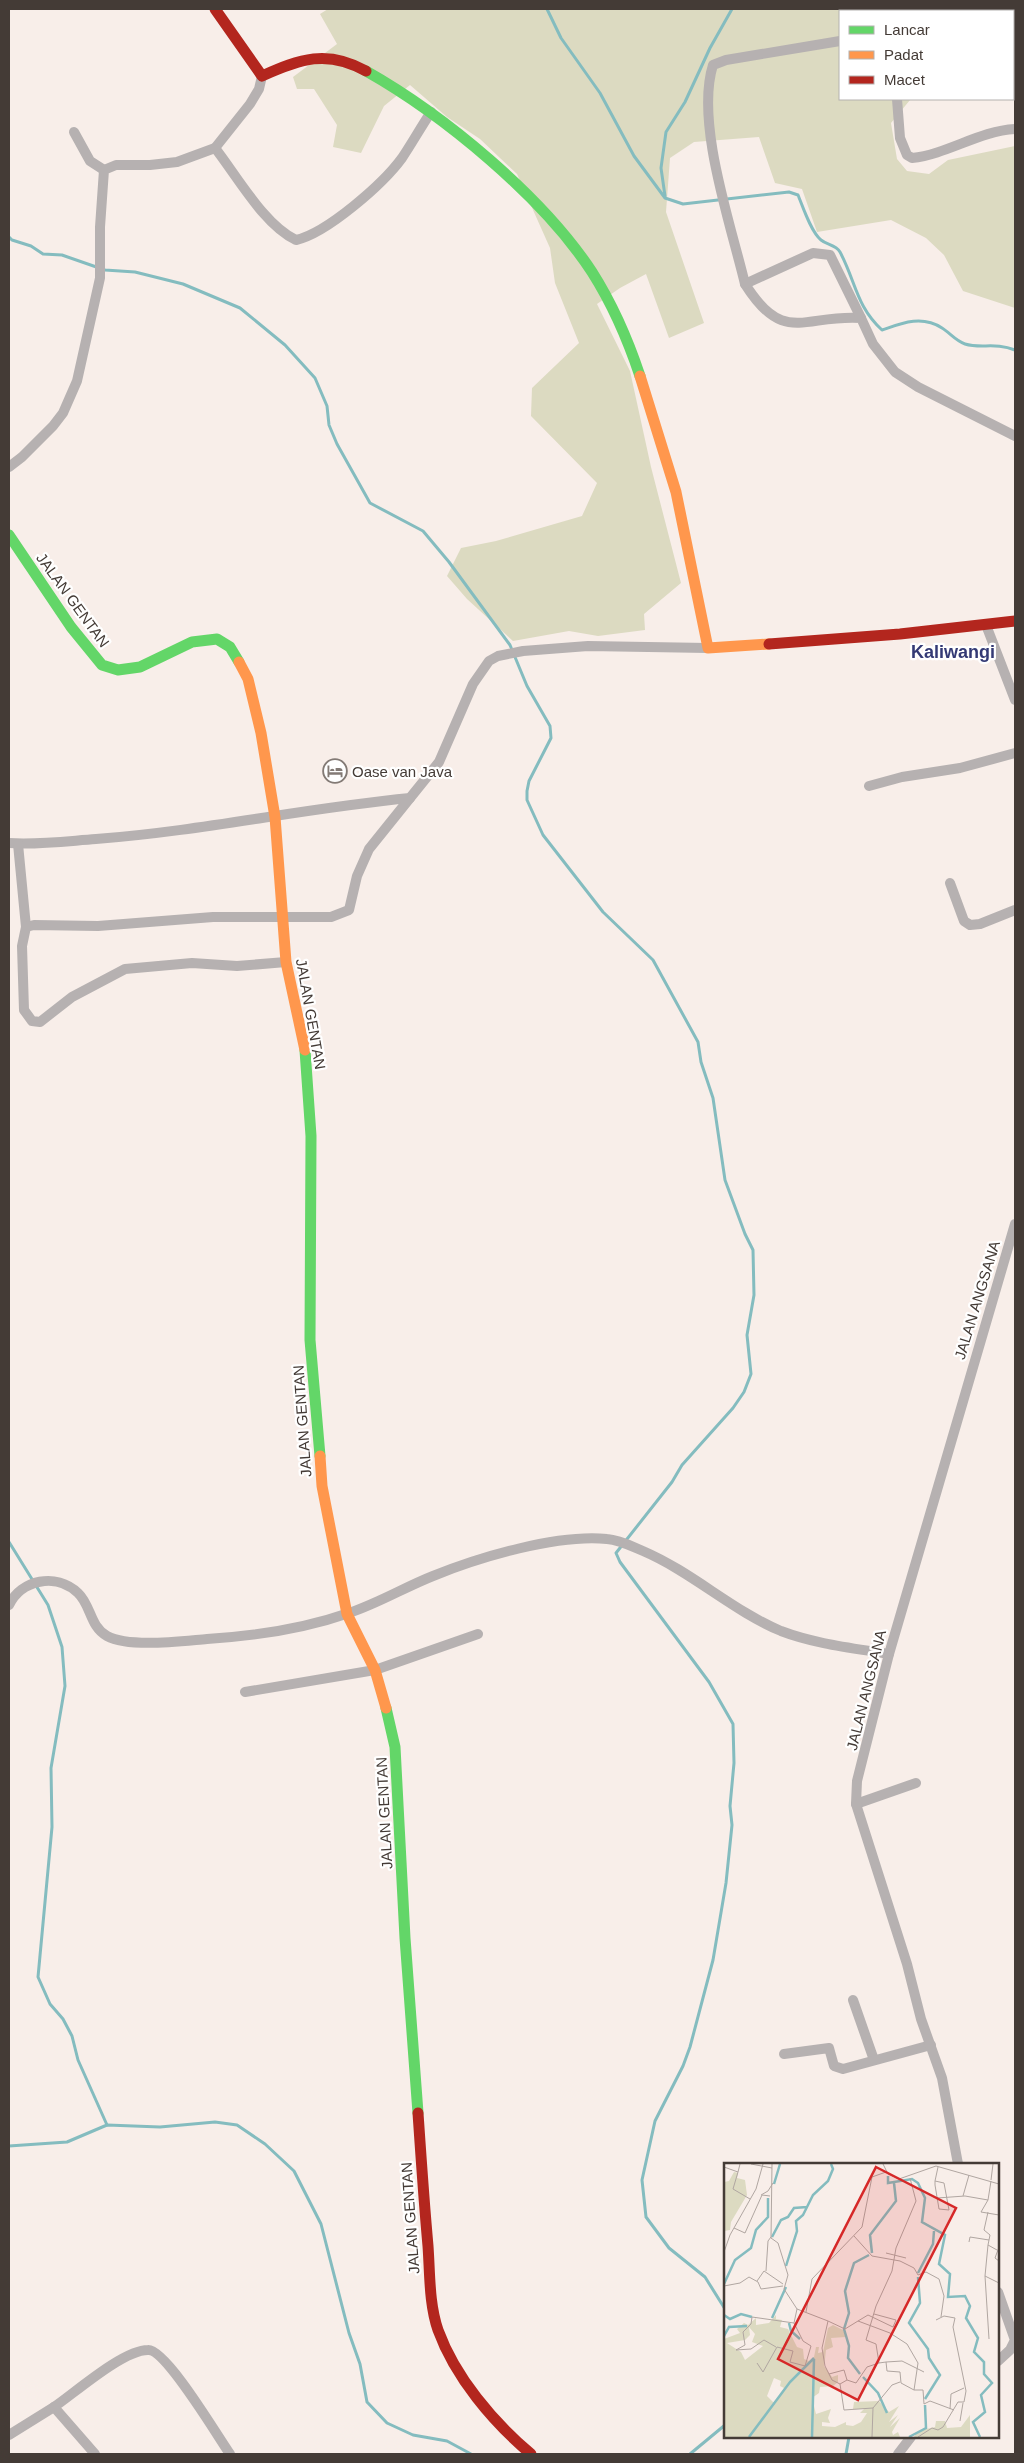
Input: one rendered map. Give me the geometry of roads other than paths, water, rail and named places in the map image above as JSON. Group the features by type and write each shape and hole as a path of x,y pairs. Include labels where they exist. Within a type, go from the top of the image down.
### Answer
{"street":[{"path":"104,170 116,165 150,165 177,162 215,148 250,104 259,89 262,76 215,9"},
{"path":"839,41 726,60 713,65 710,76 708,129 745,284 757,304 774,319 793,325 844,317 861,318"},
{"path":"262,76 300,59 323,56 363,68 431,112 512,180 541,209 579,253 608,299 632,350 676,492 708,648"},
{"path":"897,100 900,138 907,155 912,158 938,152 972,138 1015,128"},
{"path":"215,148 262,211 285,235 296,240 317,233 381,181 402,158 431,112"},
{"path":"74,132 90,161 104,170"},
{"path":"9,467 41,439 63,412 77,380 100,278 104,170"},
{"path":"745,284 813,253 830,255 873,344 895,372 918,387 1015,436"},
{"name":"JALAN GENTAN","path":"9,535 71,626 102,666 118,670 140,667 192,642 217,638 230,647 248,679 261,733 275,817 286,962 305,1048 311,1126 310,1340 322,1486 347,1614 375,1670 396,1747 405,1938 430,2280 437,2329 448,2352 492,2416 530,2454"},
{"path":"26,927 34,925 98,926 212,917 282,919 331,917 349,910 357,876 369,849 439,762 473,684 489,661 508,654 588,646 708,648 847,639 1015,621"},
{"path":"986,625 1015,700"},
{"path":"870,786 902,777 960,768 1015,753"},
{"path":"286,962 237,966 192,963 125,969 72,997 40,1022 32,1021 24,1010 22,946 26,927 14,843 131,836 275,817 350,804 410,798"},
{"path":"950,883 964,921 970,925 980,924 1015,910"},
{"name":"JALAN ANGSANA","path":"958,2163 942,2078 930,2045 856,1804 857,1781 889,1654 1015,1224"},
{"path":"9,1605 14,1594 36,1581 68,1586 78,1593 99,1630 108,1637 147,1644 289,1630 347,1614 380,1602 432,1576 478,1560 566,1539 618,1540 685,1572 780,1630 810,1640 889,1654"},
{"path":"245,1692 375,1670 478,1634"},
{"path":"856,1804 916,1783"},
{"path":"853,2000 874,2060"},
{"path":"784,2054 829,2048 834,2066 843,2069 930,2045"},
{"path":"999,2295 1014,2340 1010,2350 999,2360"},
{"path":"9,2435 54,2408 117,2362 140,2352 155,2351 172,2368 230,2454"},
{"path":"54,2408 89,2452"},
{"path":"898,2454 910,2438"}],"waterway":[{"path":"547,9 561,38 600,93 634,156 665,198 683,204 789,192 798,195 817,236 840,252 862,303 873,321 882,330 912,322 927,322 942,328 965,344 1001,346 1015,350"},
{"path":"665,196 661,168 666,132 685,102 710,48 732,9"},
{"path":"9,237 12,240 31,246 43,254 62,255 105,270 135,272 183,284 240,308 285,345 315,378 327,406 329,425 337,444 370,503 423,531 449,562 510,645 527,686 550,726 551,738 529,781 527,791 527,800 543,835 603,912 653,960 698,1042 701,1062 713,1098 725,1180 753,1250 754,1295 747,1335 751,1374 744,1392 733,1408 682,1465 672,1482 616,1553 620,1562 709,1682 733,1724 734,1763 730,1806 732,1825 726,1883 713,1960 690,2047 683,2066 655,2121 642,2180 646,2217 669,2248 705,2277 724,2307"},
{"path":"9,1542 48,1605 62,1647 65,1686 51,1768 52,1827 38,1977 50,2004 63,2019 72,2036 78,2060 107,2125"},
{"path":"9,2146 67,2142 107,2125 160,2127 215,2122 237,2125 265,2144 294,2171 321,2224 349,2333 360,2364 367,2402 387,2423 413,2435 447,2441 471,2454"},
{"path":"690,2454 724,2426"},
{"path":"846,2454 849,2438"}],"place":[{"name":"Oase van Java","path":"335,771"}],"district":[{"name":"Kaliwangi","path":"953,652"}]}
